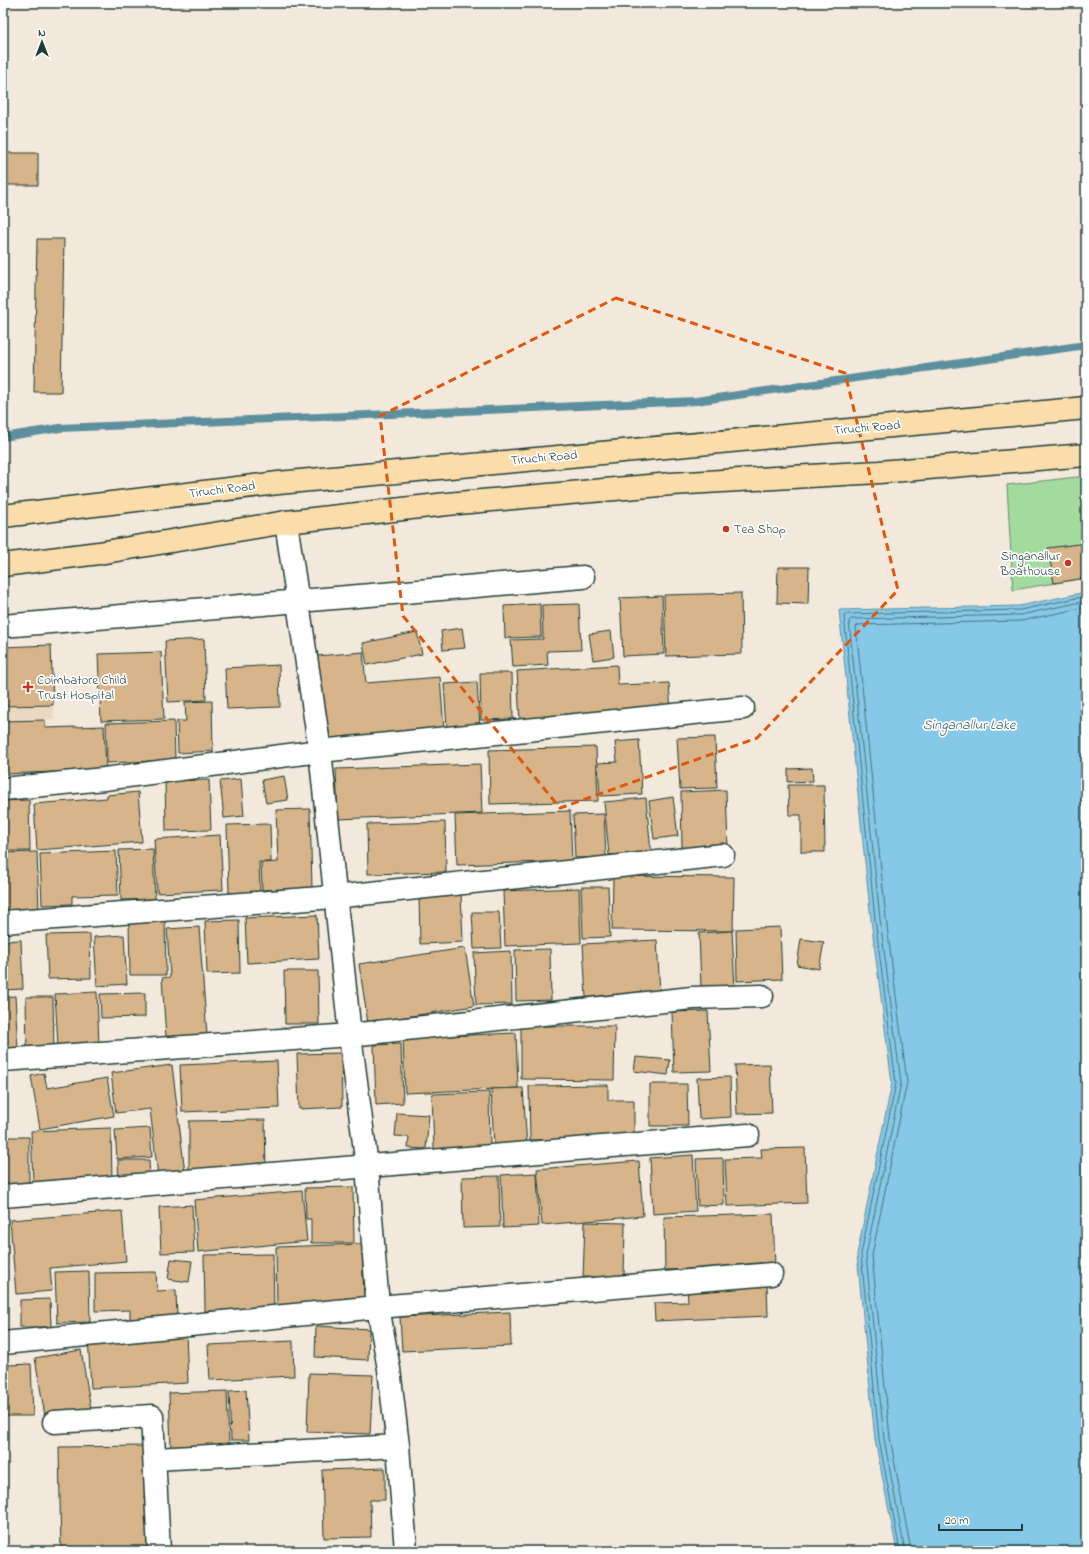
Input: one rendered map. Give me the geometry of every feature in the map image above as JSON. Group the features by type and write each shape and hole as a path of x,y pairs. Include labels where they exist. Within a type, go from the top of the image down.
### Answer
{"highway":[{"name":"Tiruchi Road","path":"3,516 278,483 1086,408"},
{"path":"3,566 99,553 286,522 447,504 671,484 879,472 1086,455"}],"street":[{"path":"286,522 320,751 334,897 350,1035 368,1166 378,1307 389,1369 398,1446 406,1551"},
{"path":"3,626 583,577"},
{"path":"3,789 111,778 320,751 743,708"},
{"path":"3,922 334,897 723,855"},
{"path":"3,1060 350,1035 692,998 762,996"},
{"path":"3,1196 748,1135"},
{"path":"3,1343 378,1307 771,1274"},
{"path":"54,1422 152,1416 159,1551"},
{"path":"155,1459 398,1446"}],"highlighted area":[{"path":"616,298 845,373 898,590 757,738 560,808 403,616 380,416"}],"shaded area":[{"name":"Coimbatore Child Trust Hospital","path":"49,651 54,719 3,721 3,655"}],"green space":[{"path":"1086,476 1086,578 1013,590 1007,485"}],"water":[{"name":"Singanallur Lake","path":"1086,592 1086,1551 897,1551 875,1440 857,1254 892,1083 871,920 839,610 1019,606"}],"building":[{"path":"3,153 38,153 38,185 3,185"},
{"path":"37,239 64,239 61,392 34,392"},
{"name":"Singanallur Boathouse","path":"1086,543 1086,578 1054,583 1048,548"},
{"path":"778,567 809,567 808,604 777,603"},
{"path":"741,593 742,654 666,656 664,595"},
{"path":"662,596 664,654 623,656 620,598"},
{"path":"540,604 541,637 505,638 504,606"},
{"path":"579,604 581,650 547,651 548,665 513,667 511,640 543,639 542,605"},
{"path":"462,628 465,648 443,650 441,631"},
{"path":"611,631 614,657 593,660 589,634"},
{"path":"417,632 422,654 367,665 363,643"},
{"path":"204,639 206,700 168,702 165,641"},
{"name":"Coimbatore Child Trust Hospital","path":"51,645 53,705 3,706 3,647"},
{"path":"161,652 164,719 101,721 98,654"},
{"path":"363,652 366,683 440,677 444,730 324,740 317,656"},
{"path":"279,665 280,707 227,709 225,668"},
{"path":"617,665 618,685 669,683 671,712 520,721 517,671"},
{"path":"480,673 512,673 513,719 481,720"},
{"path":"477,682 480,726 447,728 444,684"},
{"path":"212,701 213,751 178,753 177,721 186,721 185,702"},
{"path":"45,720 45,728 104,726 106,770 3,774 3,721"},
{"path":"174,721 175,760 107,763 106,723"},
{"path":"715,737 717,788 680,789 677,738"},
{"path":"639,740 642,794 600,796 598,763 617,762 615,742"},
{"path":"596,747 598,801 490,804 489,750"},
{"path":"480,764 482,813 338,819 336,769"},
{"path":"812,768 813,781 788,782 788,769"},
{"path":"284,776 288,800 266,803 262,780"},
{"path":"241,779 244,816 224,818 220,781"},
{"path":"209,780 211,830 166,831 165,781"},
{"path":"788,785 824,785 825,852 801,852 801,815 789,815"},
{"path":"726,790 728,847 682,849 681,792"},
{"path":"138,792 142,842 37,850 34,804 107,798 107,795"},
{"path":"673,797 678,836 654,839 649,801"},
{"path":"646,798 651,852 609,855 604,802"},
{"path":"29,800 30,851 3,851 3,801"},
{"path":"310,809 312,888 262,890 261,863 278,862 276,810"},
{"path":"570,811 572,861 457,865 455,815"},
{"path":"604,814 606,857 575,858 573,815"},
{"path":"445,822 446,872 368,874 367,824"},
{"path":"270,824 271,862 259,862 260,892 229,893 227,825"},
{"path":"220,835 223,890 157,893 154,839"},
{"path":"153,849 155,899 121,900 119,850"},
{"path":"116,851 118,895 72,896 72,904 42,905 40,854"},
{"path":"37,852 39,911 3,913 3,853"},
{"path":"613,876 734,877 733,931 612,930"},
{"path":"581,887 608,887 610,937 583,938"},
{"path":"579,888 581,943 505,946 503,891"},
{"path":"461,893 463,942 420,944 419,895"},
{"path":"472,912 499,912 501,948 474,949"},
{"path":"317,915 319,959 247,963 245,918"},
{"path":"165,920 166,975 130,975 129,921"},
{"path":"239,920 240,973 207,974 205,921"},
{"path":"199,927 207,1035 166,1038 162,978 170,977 167,929"},
{"path":"780,927 782,979 737,981 736,929"},
{"path":"732,931 735,988 701,989 699,933"},
{"path":"90,934 91,978 48,979 46,935"},
{"path":"124,935 127,984 97,986 94,937"},
{"path":"801,939 824,942 819,969 797,965"},
{"path":"21,940 23,989 3,990 3,941"},
{"path":"657,940 660,994 586,998 583,944"},
{"path":"465,948 474,1006 368,1023 359,964"},
{"path":"550,949 551,1000 516,1001 515,950"},
{"path":"511,951 512,1004 476,1005 474,953"},
{"path":"284,971 318,971 319,1024 285,1024"},
{"path":"97,992 99,1045 58,1046 55,994"},
{"path":"145,993 145,1017 101,1018 100,994"},
{"path":"15,996 18,1050 3,1051 3,997"},
{"path":"26,997 53,997 54,1052 27,1053"},
{"path":"708,1011 711,1071 674,1072 672,1012"},
{"path":"521,1026 615,1026 614,1080 521,1079"},
{"path":"516,1033 518,1088 405,1093 403,1038"},
{"path":"401,1044 403,1103 376,1105 374,1045"},
{"path":"341,1053 342,1107 299,1109 297,1054"},
{"path":"636,1057 670,1060 668,1075 634,1071"},
{"path":"277,1061 279,1108 182,1112 180,1065"},
{"path":"770,1064 772,1113 737,1114 735,1065"},
{"path":"172,1065 185,1173 158,1176 150,1109 116,1113 111,1073"},
{"path":"44,1073 47,1088 107,1078 114,1116 40,1129 31,1076"},
{"path":"730,1077 731,1117 699,1119 697,1078"},
{"path":"650,1084 687,1084 688,1126 650,1126"},
{"path":"608,1085 608,1100 634,1100 634,1138 530,1140 529,1086"},
{"path":"523,1088 527,1146 494,1147 491,1089"},
{"path":"489,1092 490,1148 434,1149 432,1094"},
{"path":"397,1113 429,1115 426,1149 408,1148 409,1137 395,1136"},
{"path":"265,1120 266,1169 189,1170 189,1121"},
{"path":"111,1128 112,1182 33,1184 31,1131"},
{"path":"150,1128 152,1157 117,1159 115,1130"},
{"path":"3,1137 29,1137 29,1192 3,1193"},
{"path":"805,1148 807,1203 727,1206 725,1159 762,1158 761,1149"},
{"path":"693,1155 696,1211 653,1214 650,1158"},
{"path":"723,1158 724,1205 698,1206 696,1159"},
{"path":"118,1160 149,1160 150,1182 119,1183"},
{"path":"639,1161 643,1216 542,1225 537,1169"},
{"path":"537,1173 539,1226 503,1228 501,1175"},
{"path":"499,1176 500,1227 463,1228 462,1177"},
{"path":"353,1187 354,1243 311,1243 311,1219 306,1219 305,1188"},
{"path":"302,1191 307,1241 198,1252 194,1200"},
{"path":"192,1205 194,1252 161,1253 159,1207"},
{"path":"122,1211 126,1261 50,1268 52,1291 16,1294 10,1220"},
{"path":"773,1214 775,1267 665,1270 664,1217"},
{"path":"4,1221 5,1275 3,1275"},
{"path":"585,1222 625,1223 624,1278 583,1277"},
{"path":"362,1244 364,1303 277,1305 276,1247"},
{"path":"273,1254 274,1310 205,1311 204,1255"},
{"path":"171,1259 192,1261 189,1282 168,1279"},
{"path":"89,1271 90,1322 57,1323 55,1272"},
{"path":"156,1272 157,1291 176,1290 177,1318 130,1319 130,1310 95,1311 95,1273"},
{"path":"767,1283 768,1316 655,1321 654,1303 688,1302 687,1286"},
{"path":"50,1299 51,1327 20,1327 20,1300"},
{"path":"510,1312 511,1346 402,1351 400,1317"},
{"path":"316,1326 369,1329 368,1360 315,1357"},
{"path":"186,1332 188,1383 91,1388 88,1337"},
{"path":"293,1341 294,1376 210,1380 208,1345"},
{"path":"81,1350 91,1409 45,1416 35,1358"},
{"path":"31,1364 33,1416 3,1416 3,1379 8,1379 8,1365"},
{"path":"309,1373 373,1375 370,1434 307,1432"},
{"path":"246,1390 249,1440 231,1440 229,1391"},
{"path":"227,1391 229,1445 171,1448 169,1393"},
{"path":"145,1446 147,1551 61,1551 59,1447"},
{"path":"385,1468 385,1500 370,1500 371,1537 324,1538 322,1470"}],"waterway":[{"path":"3,437 60,428 696,401 1086,345"}],"place":[{"name":"Tea Shop","path":"726,529"},
{"name":"Singanallur Boathouse","path":"1068,563"},
{"name":"Coimbatore Child Trust Hospital","path":"28,687"}]}
